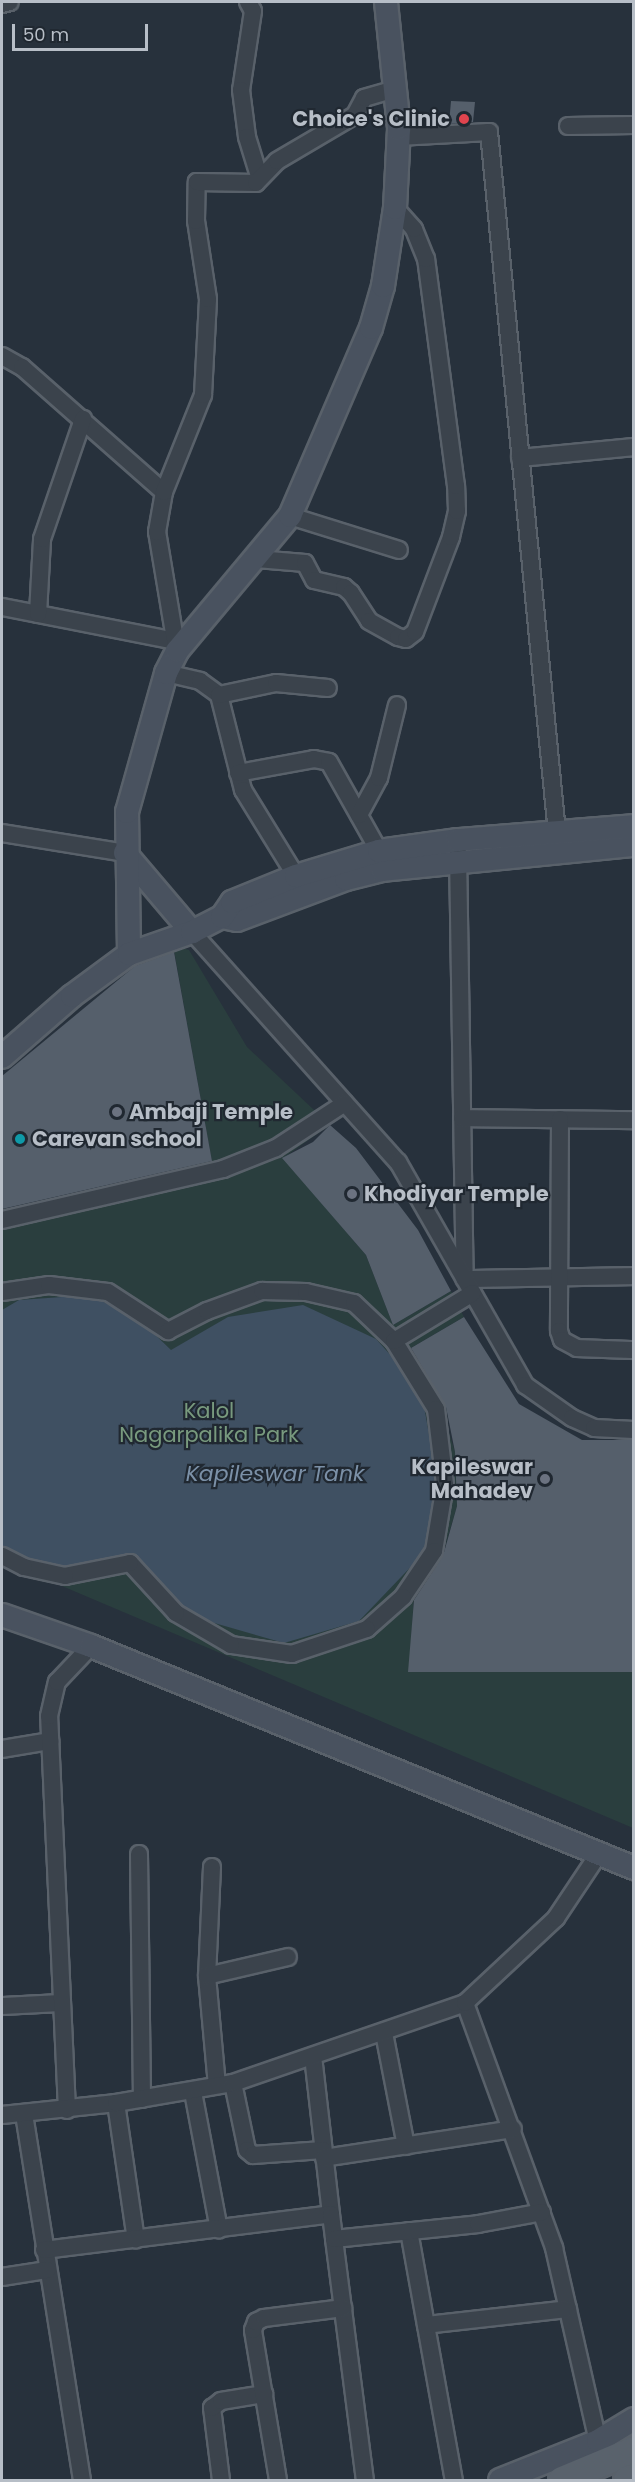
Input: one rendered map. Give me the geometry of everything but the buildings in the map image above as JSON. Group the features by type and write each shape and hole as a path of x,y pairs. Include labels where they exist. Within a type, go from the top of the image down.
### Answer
{"main road":[{"path":"561,2481 633,2450"},
{"path":"627,2481 633,2477"}],"street":[{"path":"2,4 9,2"},
{"path":"248,2 253,11 242,90 247,137 259,176"},
{"path":"129,954 127,812 166,673 176,646 257,559 290,516 371,328 383,286 395,208 398,137 386,2"},
{"path":"176,646 157,532 164,492 203,395 208,299 196,221 196,182 256,183 259,176 277,161 338,128 355,115 364,98 395,89"},
{"path":"633,119 633,131"},
{"path":"568,126 633,125"},
{"path":"398,137 489,132 557,833"},
{"path":"257,559 305,563 314,580 344,587 351,593 369,621 406,639 415,632 451,537 457,511 456,486 426,259 414,229 395,208"},
{"path":"2,356 22,367 164,492"},
{"path":"38,614 42,538 83,419"},
{"path":"520,458 633,447"},
{"path":"290,516 399,550"},
{"path":"2,607 176,646"},
{"path":"166,673 200,681 219,695 238,773 255,812 296,876"},
{"path":"219,695 276,683 328,688"},
{"path":"359,815 379,778 397,705"},
{"path":"238,773 323,759 335,769 379,851"},
{"path":"222,917 237,920 355,877 458,850 557,833 633,826"},
{"path":"2,833 126,853 192,932 398,1162 515,1368 540,1397 594,1428 633,1430"},
{"path":"2,1057 129,954 192,932 222,917 232,902 296,876 379,851 633,845"},
{"path":"458,850 462,1118 469,1286"},
{"path":"2,1220 223,1169 276,1148 345,1103"},
{"path":"462,1118 633,1120"},
{"path":"560,1119 558,1277 562,1340 577,1348 633,1350"},
{"path":"394,1341 469,1286 558,1277 633,1276"},
{"path":"2,1292 49,1285 108,1292 168,1331 207,1311 262,1291 306,1292 354,1303 394,1341 436,1409 445,1485 434,1551 403,1597 367,1629 292,1654 231,1646 176,1613 130,1563 65,1575 24,1567 2,1556"},
{"path":"2,1615 91,1646 632,1865"},
{"path":"66,2110 49,1716 57,1682 91,1646"},
{"path":"2,1749 50,1741"},
{"path":"2,2115 66,2110 193,2092 225,2084 384,2033 465,2003 556,1918 600,1852"},
{"path":"139,1854 142,2099"},
{"path":"212,1867 207,1977 225,2084 247,2150 253,2155 324,2154 406,2146 513,2129"},
{"path":"207,1977 288,1957"},
{"path":"2,2006 62,2003"},
{"path":"465,2003 542,2212 568,2310 598,2441"},
{"path":"384,2033 406,2146"},
{"path":"313,2056 342,2308 365,2481"},
{"path":"193,2092 219,2230"},
{"path":"116,2103 136,2240"},
{"path":"24,2114 46,2270 82,2481"},
{"path":"334,2239 542,2212"},
{"path":"44,2250 219,2230 331,2214"},
{"path":"409,2231 454,2481"},
{"path":"2,2277 46,2270"},
{"path":"278,2481 254,2339 256,2322 342,2308"},
{"path":"426,2325 568,2310"},
{"path":"221,2481 212,2408 221,2401 264,2394"},
{"path":"500,2481 598,2441 633,2419"}],"green space":[{"name":"Kalol Nagarpalika Park","path":"173,945 189,950 247,1047 330,1125 283,1158 366,1255 393,1325 451,1291 464,1317 404,1352 440,1403 455,1452 457,1506 441,1560 414,1595 409,1672 633,1672 633,1828 36,1575 2,1565 2,1211 212,1161"}],"water":[{"name":"Kapileswar Tank","path":"91,1295 144,1324 171,1350 228,1317 303,1305 376,1339 421,1389 437,1480 424,1553 359,1621 284,1643 190,1616 134,1553 57,1569 2,1547 2,1310 19,1300"}],"place":[{"name":"Choice's Clinic","path":"464,119"},
{"name":"Ambaji Temple","path":"117,1112"},
{"name":"Carevan school","path":"20,1139"},
{"name":"Khodiyar Temple","path":"352,1194"},
{"name":"Kapileswar Mahadev","path":"545,1479"}]}
